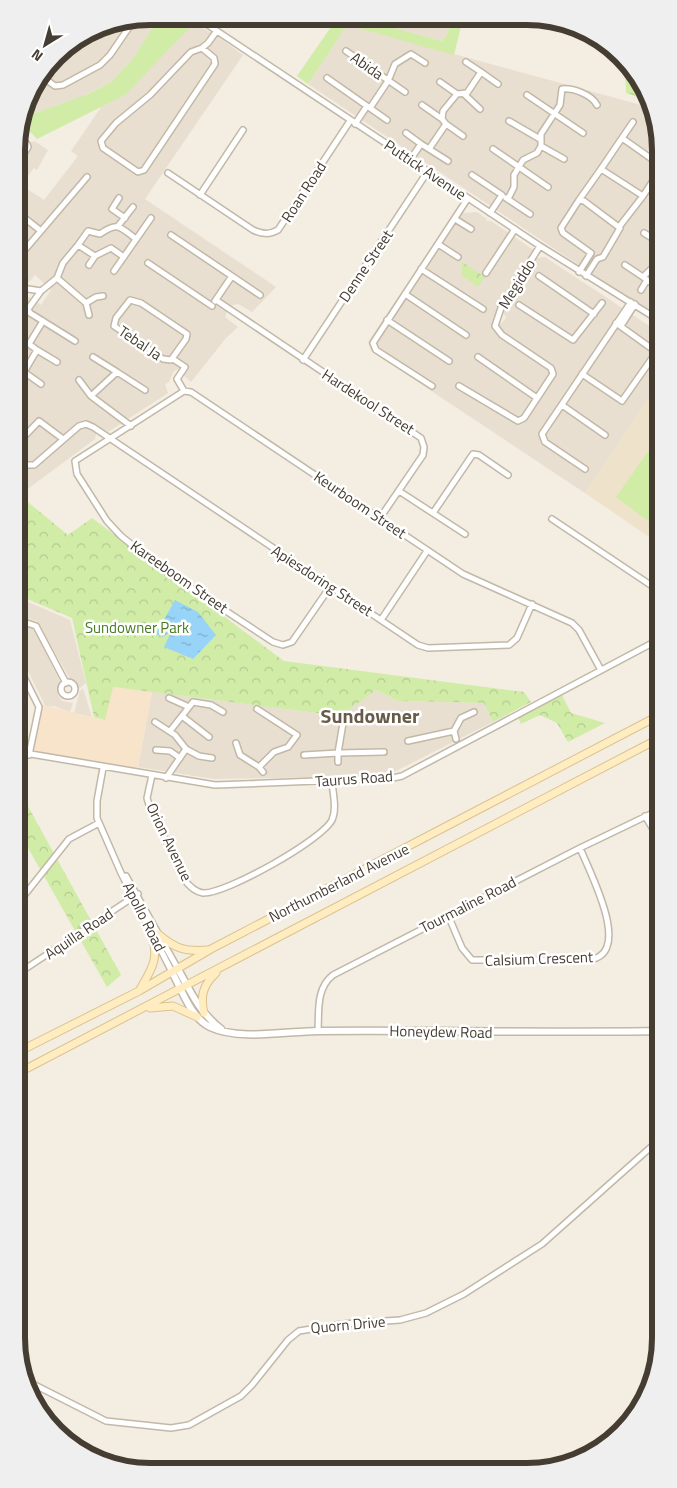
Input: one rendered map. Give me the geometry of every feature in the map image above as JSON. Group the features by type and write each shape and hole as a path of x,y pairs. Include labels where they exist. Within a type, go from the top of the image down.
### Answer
{"main road":[{"name":"Northumberland Avenue","path":"25,1048 139,991 211,949 652,719"},
{"name":"Northumberland Avenue","path":"25,1069 652,743"},
{"path":"155,934 183,950 211,949"},
{"path":"139,991 155,962 155,934"},
{"path":"141,1010 173,1006 200,1015 203,989 221,967"}],"street":[{"name":"Puttick Avenue","path":"207,25 579,272 652,316"},
{"path":"47,80 55,86 63,85 96,67 110,55 130,27"},
{"path":"202,48 214,58 215,64 144,170 138,172 103,148 101,141 109,130 150,95 191,52 202,48 216,32"},
{"name":"Abida","path":"346,51 405,92"},
{"name":"Abida","path":"353,122 369,107 388,82 395,64 410,54 416,56 425,64"},
{"path":"466,62 498,84"},
{"path":"464,94 481,72"},
{"path":"327,78 387,120"},
{"path":"440,82 457,94 464,94 480,109"},
{"path":"508,199 514,187 514,175 525,157 537,152 541,146 541,133 560,105 560,92 563,88 590,96 597,105"},
{"path":"442,119 443,111 457,94"},
{"path":"527,95 582,133"},
{"path":"422,105 463,136"},
{"path":"509,121 540,139"},
{"name":"Roan Road","path":"168,174 253,230 264,234 274,233 278,230 353,122"},
{"path":"579,272 591,253 563,233 561,228 633,122"},
{"path":"429,149 446,124"},
{"path":"200,195 243,130"},
{"path":"406,133 448,162"},
{"path":"622,138 652,159"},
{"path":"410,160 421,144"},
{"path":"541,146 564,159"},
{"path":"493,149 548,186"},
{"path":"601,169 643,196"},
{"name":"Denne Street","path":"303,360 428,171"},
{"path":"472,175 530,214"},
{"path":"25,250 87,177"},
{"path":"586,276 597,258 603,257 619,231 619,227 652,182"},
{"path":"490,212 502,195"},
{"path":"119,198 112,209 125,218"},
{"path":"432,386 374,347 373,342 468,198"},
{"path":"579,200 584,201 619,227"},
{"path":"118,226 133,207"},
{"path":"25,218 41,231"},
{"path":"114,271 151,218"},
{"path":"455,219 471,229"},
{"path":"75,341 28,310 41,291 57,278 63,263 90,230 100,234 108,227 118,226 136,239"},
{"path":"486,273 515,229"},
{"path":"644,233 652,238"},
{"path":"171,235 260,295"},
{"path":"438,244 458,257"},
{"path":"78,245 95,256"},
{"name":"Megiddo","path":"459,386 518,421 524,418 553,374 553,370 499,332 495,324 501,308 540,246"},
{"path":"89,265 95,256 111,248 124,257"},
{"path":"148,263 211,307 232,276"},
{"path":"625,265 652,284"},
{"path":"641,290 652,268"},
{"path":"421,269 483,309"},
{"path":"539,276 594,314"},
{"path":"57,278 86,303 89,315"},
{"path":"25,288 41,291"},
{"path":"404,294 466,335"},
{"path":"86,303 96,297 103,296"},
{"name":"Tebal Ja","path":"130,300 141,303 186,332 186,340 173,359 168,361 163,359 116,328 114,325 116,318 130,300"},
{"name":"Hardekool Street","path":"216,300 421,438 424,446 423,455 380,518"},
{"path":"519,305 574,340 602,303"},
{"path":"585,469 542,438 542,434 633,303"},
{"path":"388,320 449,361"},
{"path":"29,344 43,321"},
{"path":"618,324 652,349"},
{"path":"25,341 57,362"},
{"path":"25,370 37,350"},
{"path":"93,357 145,390"},
{"path":"478,357 537,398"},
{"path":"582,374 620,400 626,399 652,358"},
{"name":"Tebal Ja","path":"173,359 185,367 177,379 184,392"},
{"path":"92,396 116,372"},
{"path":"25,373 41,384"},
{"path":"79,380 92,396 131,426"},
{"path":"110,440 184,392"},
{"name":"Keurboom Street","path":"184,392 196,396 464,574 572,622 579,630 601,670"},
{"path":"562,405 605,435"},
{"path":"25,434 33,424 39,422 63,439 34,465 25,464"},
{"name":"Apiesdoring Street","path":"63,439 84,424 93,427 423,648 504,646 517,638 532,604"},
{"name":"Kareeboom Street","path":"110,440 75,461 77,474 112,528 135,549 169,573 279,645 292,642 330,587"},
{"path":"433,513 473,454 479,455 508,475"},
{"path":"399,491 465,534"},
{"path":"552,519 652,586"},
{"path":"381,620 427,551"},
{"path":"25,622 38,628 66,683"},
{"name":"Taurus Road","path":"25,753 103,768 215,785 378,780 402,776 652,643"},
{"path":"25,679 39,707 30,754"},
{"path":"169,698 189,707"},
{"path":"170,731 192,702 197,701 211,704 223,712"},
{"path":"236,743 240,755 261,770 274,752 288,747 298,735 257,710"},
{"path":"456,738 454,731 461,718 474,712"},
{"path":"182,716 209,737"},
{"path":"338,762 343,723 346,720 388,718"},
{"path":"155,722 170,731 186,750 199,756 212,758"},
{"path":"408,741 454,731"},
{"path":"156,750 170,751 180,758"},
{"path":"166,778 186,750"},
{"path":"304,755 384,752"},
{"name":"Apollo Road","path":"103,768 97,801 99,823 116,861 175,971"},
{"name":"Orion Avenue","path":"152,775 147,798 153,816 187,883 195,891 202,893 217,890 254,874 285,857 321,831 330,822 334,811 332,782"},
{"name":"Tourmaline Road","path":"318,1031 320,994 328,978 448,915 652,813"},
{"path":"645,816 652,827"},
{"path":"25,894 69,839 99,823"},
{"name":"Calsium Crescent","path":"448,915 462,948 472,960 588,960 599,958 606,950 608,920 580,848"},
{"name":"Aquilla Road","path":"25,970 135,895"},
{"name":"Honeydew Road","path":"175,971 209,1027 224,1031 257,1033 318,1031 570,1033 652,1031"},
{"name":"Quorn Drive","path":"35,1385 106,1421 171,1428 190,1425 241,1396 288,1340 298,1331 342,1324 400,1320 426,1313 464,1294 542,1244 652,1146"}],"shaded area":[{"path":"154,25 133,59 111,82 81,97 30,115 46,81 54,70 70,70 70,54 81,46 102,35 126,27"},
{"path":"197,25 217,36 243,55 145,199 139,195 276,287 252,312 238,304 229,306 225,317 238,327 226,338 191,382 183,375 185,371 180,368 174,371 169,382 165,384 168,393 108,432 98,426 95,439 25,491 25,298 29,297 41,305 51,290 35,275 29,282 25,279 25,188 44,200 78,156 71,151 102,106 191,26"},
{"path":"384,25 450,25 442,41"},
{"path":"351,26 643,106 648,118 652,150 652,314 308,84 345,28"},
{"path":"34,141 48,150 37,170 34,168 25,180 25,145"},
{"path":"458,208 464,213 477,212 487,219 486,221 491,221 535,251 493,318 501,324 506,318 503,312 536,258 545,257 652,328 652,393 585,493 371,351 368,342"},
{"path":"652,393 652,539 585,493"},
{"path":"25,601 70,620 86,683 80,688 70,679 37,621 25,618"},
{"path":"25,627 33,628 60,681 58,695 62,701 73,703 70,712 54,706 46,707 25,665"},
{"path":"112,687 152,692 137,771 29,750 39,704 104,720"},
{"path":"83,688 92,717 74,713 80,691"},
{"path":"376,690 398,701 484,703 493,722 394,772 331,777 214,779 138,767 152,692 339,716"}],"green space":[{"path":"154,25 197,25 191,26 125,95 37,139 27,128 30,115 88,94 111,82 132,60"},
{"path":"332,25 384,25 442,41 450,25 461,25 454,55 351,26 345,28 308,84 297,76"},
{"path":"625,73 640,97 626,93"},
{"path":"462,262 485,277 478,287 462,276"},
{"path":"652,446 652,524 616,497"},
{"name":"Sundowner Park","path":"25,500 68,535 92,518 284,661 524,692 531,702 493,722 484,703 398,701 376,690 340,716 113,687 105,720 94,717 72,618 25,598"},
{"path":"562,695 571,713 605,723 568,742 557,723 540,715 521,724 518,717"},
{"path":"25,801 121,975 107,987 25,843"}],"water":[{"path":"175,600 198,612 216,635 193,659 164,647 172,630 163,637 156,634"}],"district":[{"name":"Sundowner","path":"370,716"}]}
